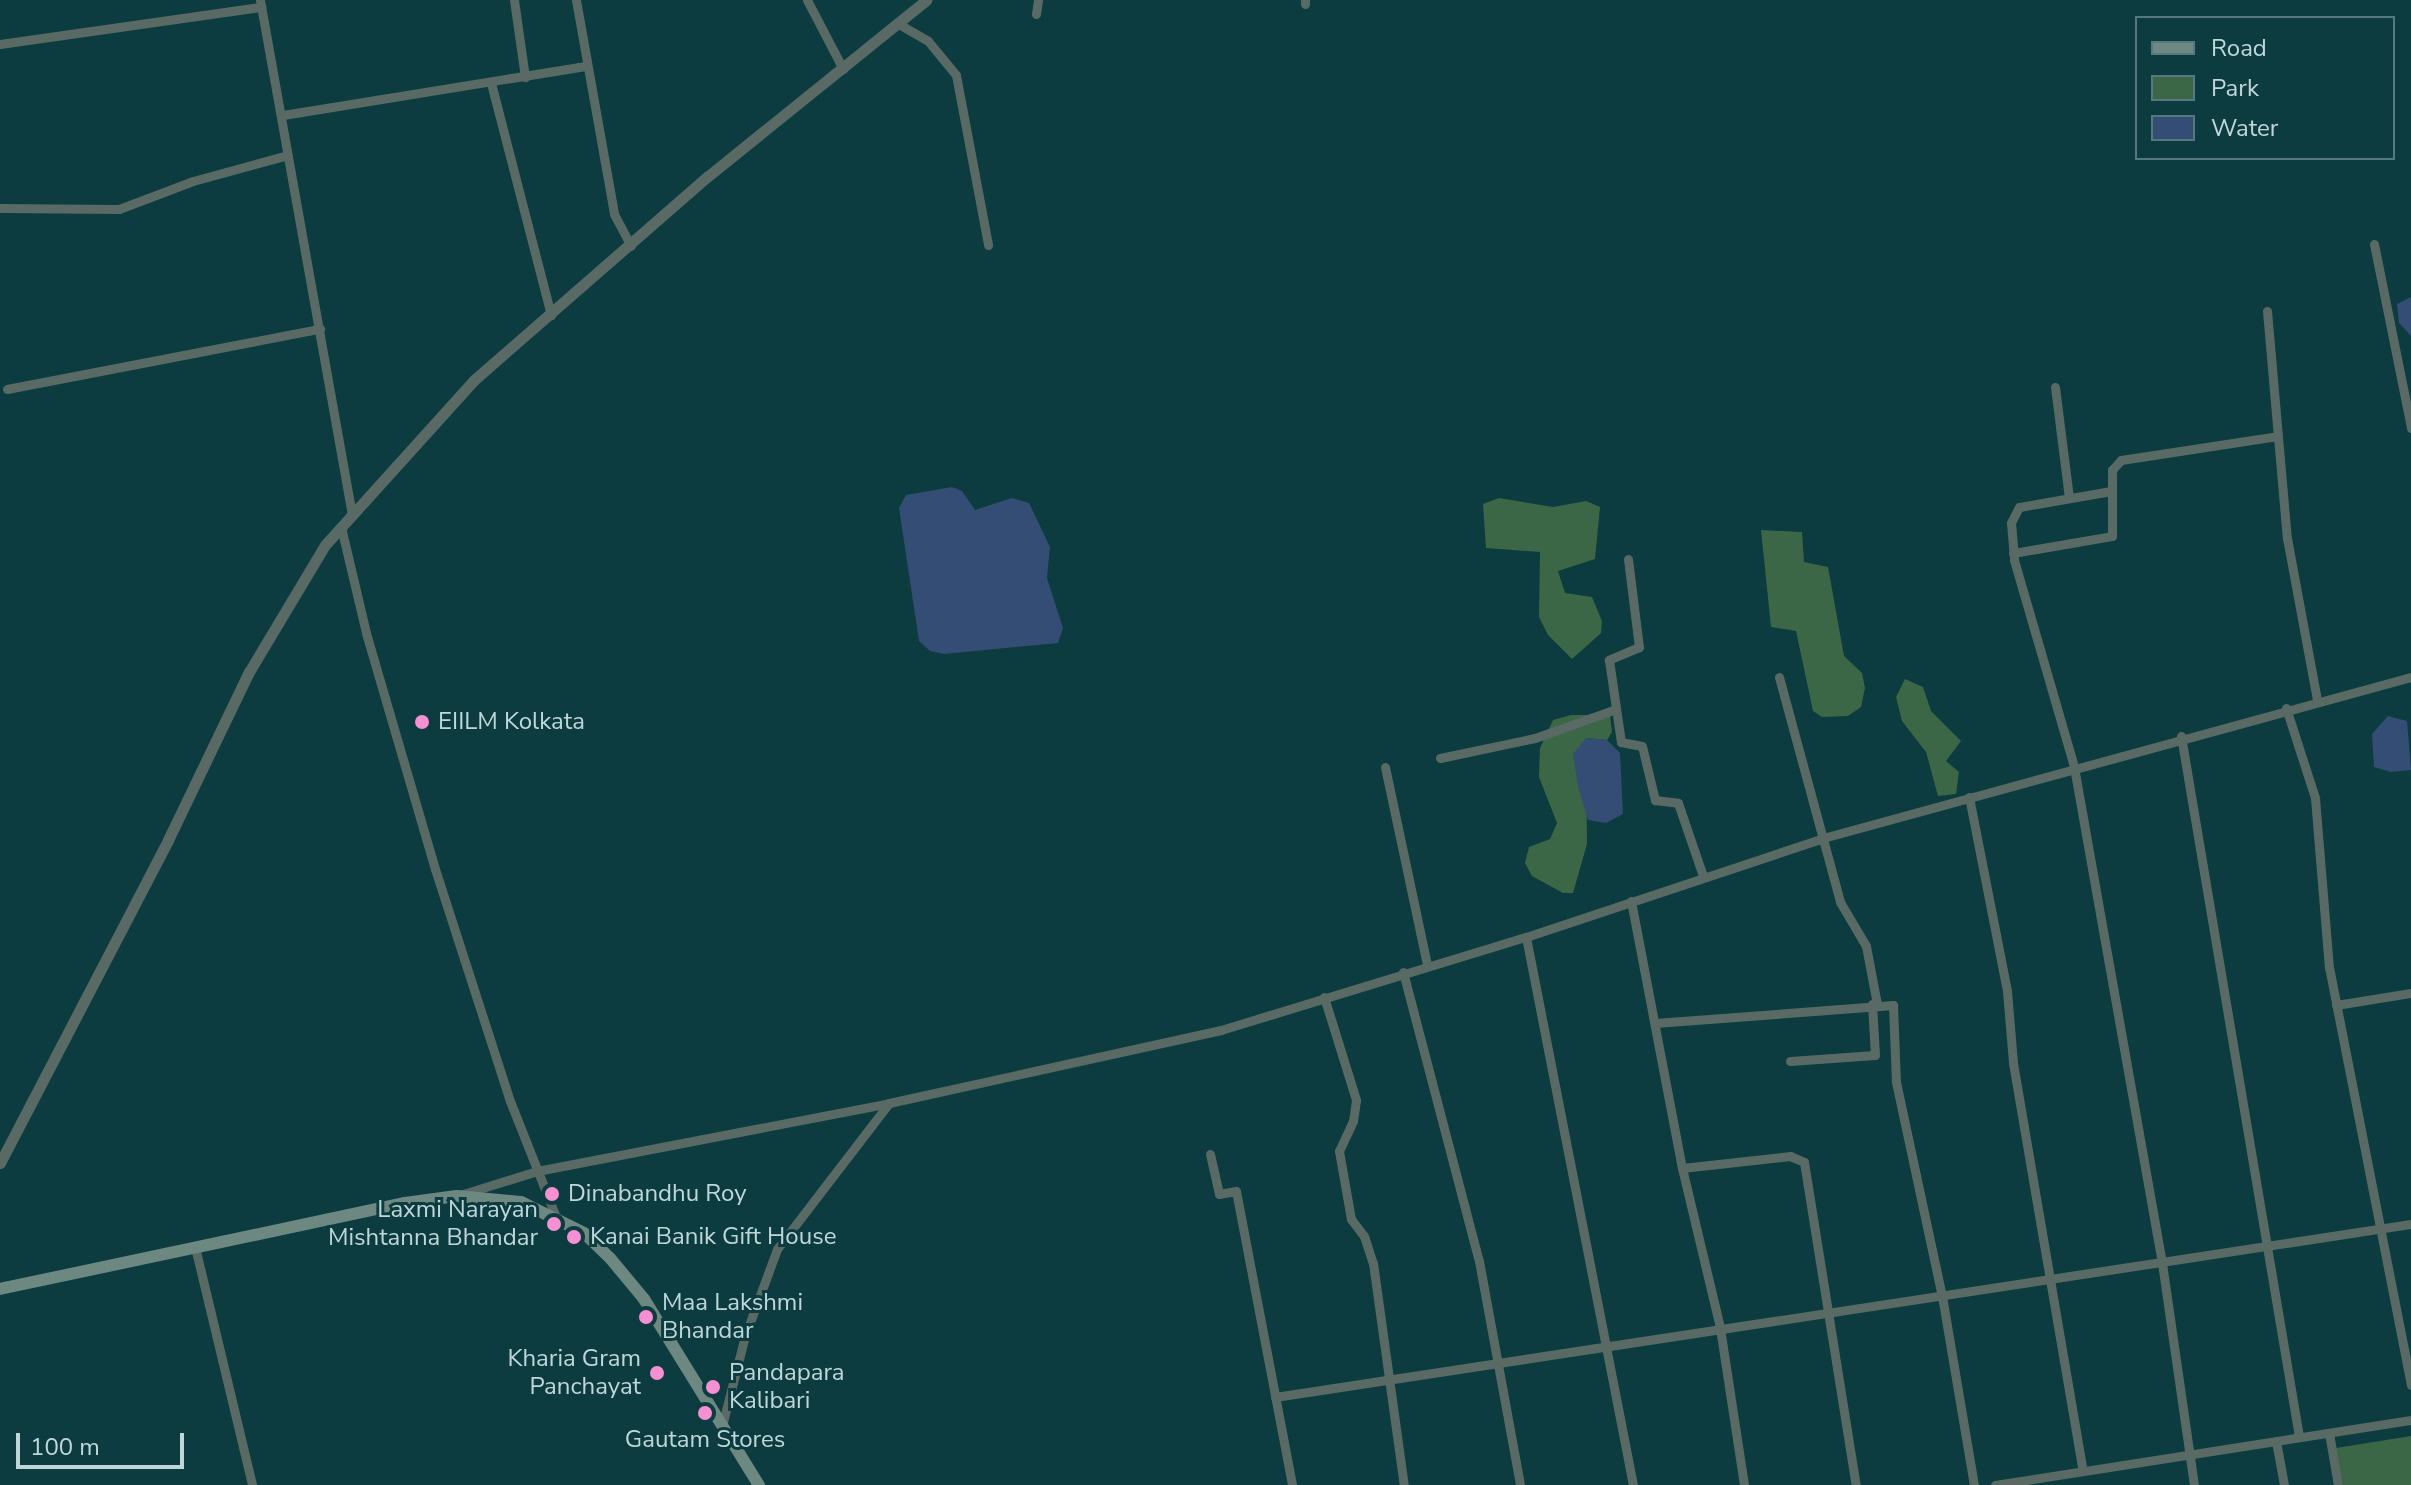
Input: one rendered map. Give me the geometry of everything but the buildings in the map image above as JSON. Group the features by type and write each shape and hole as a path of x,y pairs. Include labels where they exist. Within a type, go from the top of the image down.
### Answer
{"main road":[{"path":"0,1289 457,1196 521,1202 556,1217 610,1258 644,1299 757,1484"}],"street":[{"path":"514,0 525,77"},
{"path":"576,0 614,214 631,246"},
{"path":"807,0 843,69"},
{"path":"0,1163 168,840 249,672 341,527 474,380 707,177 926,0"},
{"path":"1036,14 1038,0"},
{"path":"0,44 261,4 352,515"},
{"path":"897,23 928,41 956,75 988,240"},
{"path":"283,115 587,66"},
{"path":"491,83 551,315"},
{"path":"0,208 119,209 193,181 288,155"},
{"path":"2374,244 2411,428"},
{"path":"2267,311 2287,538 2317,700"},
{"path":"7,389 320,329"},
{"path":"2055,387 2069,498"},
{"path":"2013,553 2106,540 2115,529 2112,470 2121,460 2277,436"},
{"path":"2111,491 2014,511 2013,553 2074,767 2162,1263 2194,1485"},
{"path":"341,527 366,633 435,869 537,1171 556,1217"},
{"path":"1628,559 1639,647 1609,657 1621,742 1640,743 1644,749 1655,800 1680,807 1703,876"},
{"path":"1779,677 1842,907 1866,946 1875,1004 1875,1055 1790,1061"},
{"path":"457,1196 537,1171 889,1103 1221,1030 1427,964 1526,937 1823,838 2181,736 2411,677"},
{"path":"2286,708 2315,798 2319,886 2336,1005 2383,1229 2411,1385"},
{"path":"1440,758 1535,738 1616,709"},
{"path":"2181,736 2299,1437"},
{"path":"1385,767 1427,964"},
{"path":"1969,797 2007,991 2010,1044 2083,1471"},
{"path":"1631,901 1682,1168 1720,1328 1744,1485"},
{"path":"1526,937 1609,1346 1633,1485"},
{"path":"1403,972 1479,1261 1520,1485"},
{"path":"2336,1005 2411,993"},
{"path":"1324,997 1356,1100 1353,1121 1339,1151 1351,1219 1364,1236 1373,1263 1404,1485"},
{"path":"1655,1023 1875,1004 1894,1006 1896,1082 1942,1296 1974,1485"},
{"path":"722,1426 745,1336 777,1249 889,1103"},
{"path":"1210,1154 1219,1194 1236,1191 1292,1485"},
{"path":"1682,1168 1790,1156 1804,1162 1856,1485"},
{"path":"1275,1397 1500,1365 1720,1328 2267,1249 2411,1224"},
{"path":"195,1247 252,1485"},
{"path":"1995,1485 2053,1480 2083,1471 2411,1420"},
{"path":"2329,1433 2338,1485"},
{"path":"2276,1441 2284,1485"}],"green space":[{"path":"1499,498 1553,507 1586,501 1600,507 1595,559 1558,571 1565,593 1592,597 1602,621 1601,633 1572,659 1548,635 1539,617 1540,552 1486,548 1483,504"},
{"path":"1761,530 1802,532 1804,562 1828,567 1844,656 1862,673 1865,688 1861,707 1848,716 1822,717 1813,711 1796,631 1771,627"},
{"path":"1905,679 1923,687 1931,711 1961,741 1946,761 1959,772 1956,794 1938,796 1926,752 1902,721 1896,697"},
{"path":"1571,715 1610,715 1612,732 1607,740 1586,738 1587,844 1573,893 1563,893 1532,876 1525,863 1529,847 1550,839 1557,823 1539,777 1540,748 1553,720"},
{"path":"2411,1436 2411,1485 2343,1485 2336,1448"}],"water":[{"path":"2411,297 2411,336 2399,323 2397,304"},
{"path":"952,487 962,491 975,510 1012,498 1029,503 1050,547 1047,578 1063,628 1058,643 944,654 930,651 919,641 899,508 906,495"},
{"path":"2388,716 2407,721 2411,770 2391,772 2374,767 2372,734"},
{"path":"1586,738 1607,740 1620,753 1623,814 1606,823 1588,820 1578,787 1573,754"}],"place":[{"name":"EIILM Kolkata","path":"422,722"},
{"name":"Dinabandhu Roy","path":"552,1194"},
{"name":"Laxmi Narayan Mishtanna Bhandar","path":"554,1224"},
{"name":"Kanai Banik Gift House","path":"574,1237"},
{"name":"Maa Lakshmi Bhandar","path":"646,1317"},
{"name":"Kharia Gram Panchayat","path":"657,1373"},
{"name":"Pandapara Kalibari","path":"713,1387"},
{"name":"Gautam Stores","path":"705,1413"}]}
